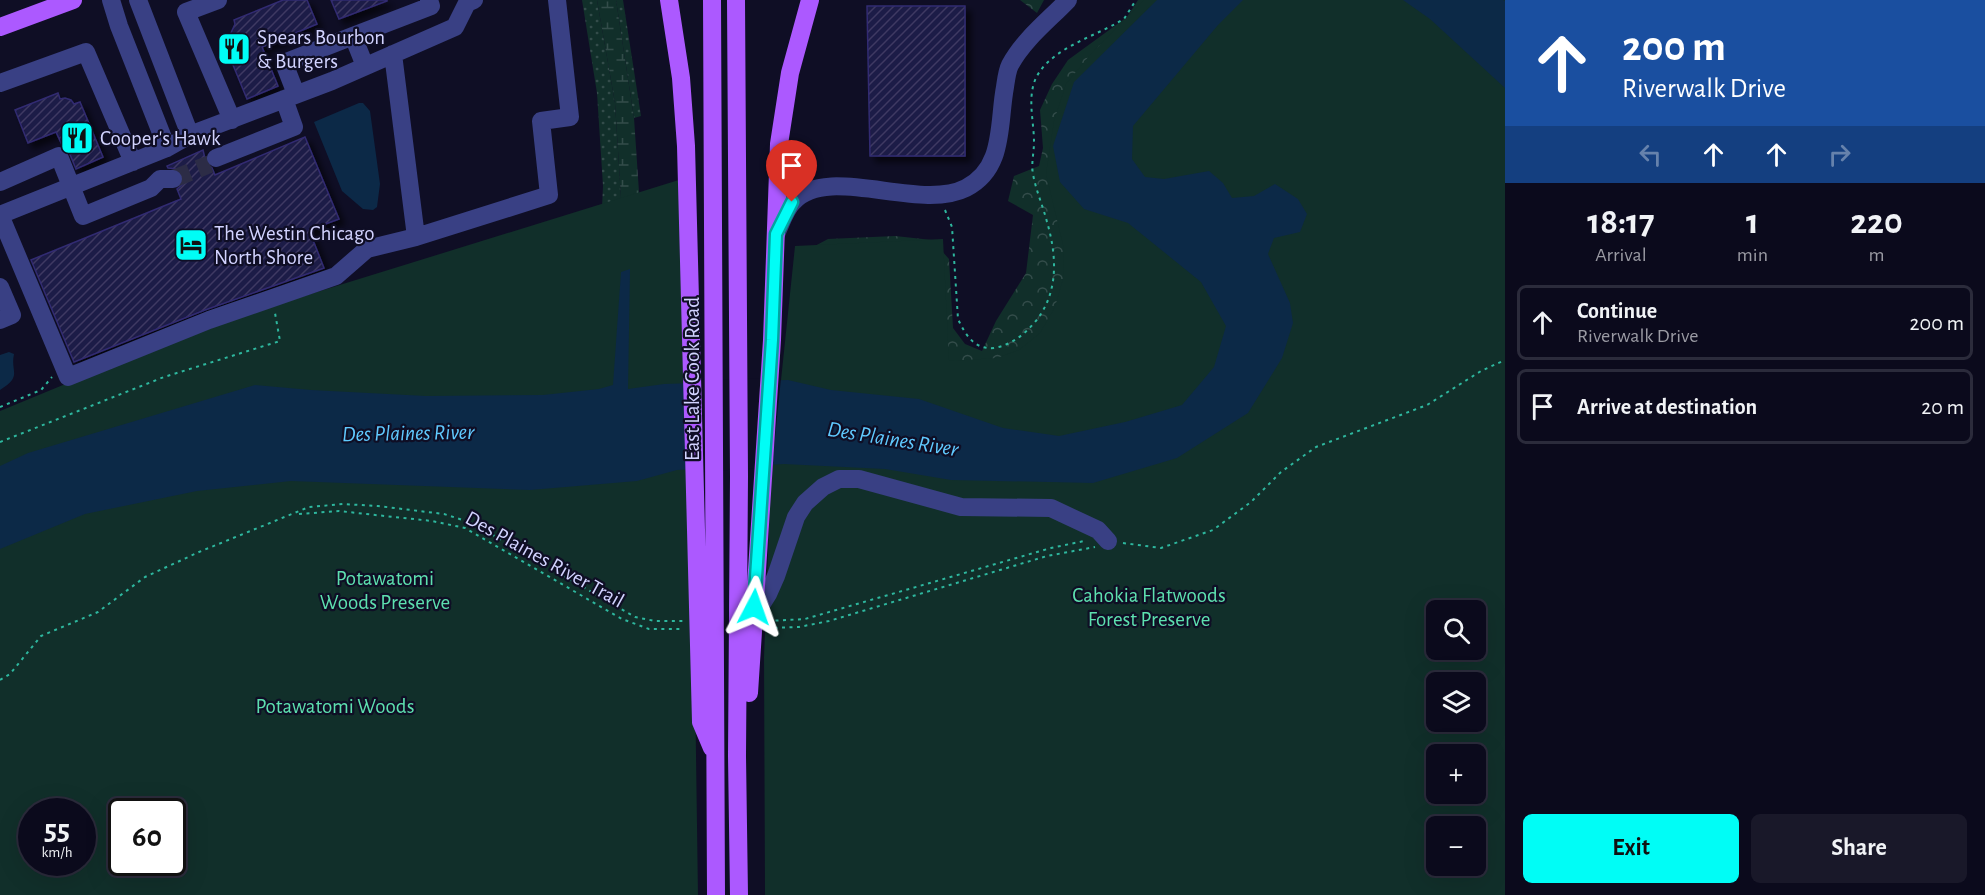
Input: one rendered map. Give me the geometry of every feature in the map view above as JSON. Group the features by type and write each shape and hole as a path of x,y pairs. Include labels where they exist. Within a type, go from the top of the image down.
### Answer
{"main road":[{"path":"0,27 73,0"},
{"path":"669,0 681,78 686,146 701,722 716,758"},
{"name":"East Lake Cook Road","path":"712,0 716,895"},
{"path":"736,0 739,895"},
{"path":"737,756 746,731 770,367 779,144 790,73 810,0"}],"street":[{"path":"0,182 58,156 83,216 151,188 166,179 111,0"},
{"path":"138,0 190,135"},
{"path":"218,0 186,12 232,120"},
{"path":"209,128 217,151 213,161 294,127 284,63 431,6 429,0"},
{"path":"469,1 455,27 290,97 190,135 133,162 0,215 65,369 336,276 367,249 416,237 549,195 541,121 570,117 557,0"},
{"path":"776,234 792,202 818,187 840,186 911,194 938,194 964,189 987,172 997,149 1002,102 1010,65 1027,41 1068,0"},
{"path":"353,36 365,66"},
{"path":"0,83 86,52 133,162"},
{"path":"393,54 416,237"},
{"path":"0,287 12,315 0,320"},
{"path":"754,607 763,602 768,594 796,517 806,502 823,487 839,479 859,479 961,507 1051,508 1098,530 1108,541"}],"path":[{"path":"938,194 952,227 958,319 964,332 970,341 981,347 1002,346 1015,340 1026,332 1042,314 1051,293 1054,275 1053,248 1033,172 1034,132 1031,121 1034,84 1041,69 1051,58 1117,24 1136,0"},
{"path":"0,442 164,376 280,341 272,298"},
{"path":"778,621 794,621 830,612 1050,548 1090,540 1161,548 1213,530 1251,502 1281,472 1316,447 1427,405 1481,371 1505,360"},
{"path":"0,407 41,390 65,369"},
{"path":"0,680 10,674 41,636 98,612 145,577 309,507 343,504 444,514 481,528 635,617 655,621 672,621"},
{"name":"Des Plaines River Trail","path":"295,514 339,511 432,521 465,528 622,619 648,628 672,628"},
{"path":"778,628 800,627 829,621 1047,556 1096,547 1108,541"}],"green space":[{"path":"582,0 597,0 615,103 621,198 621,272 598,296 603,186 597,93"},
{"path":"597,0 616,0 634,118 639,192 621,272 621,198 615,103"},
{"path":"616,0 623,0 641,116 634,118"},
{"path":"1020,0 1044,0 1037,13"},
{"path":"1138,0 1157,0 1125,422 815,333 813,247 828,239 895,236 932,240 949,259 953,328 965,344 982,351 996,321 1026,273 1033,215 1008,201 1014,176 1039,166 1043,148 1040,110 1052,84 1068,60 1127,17"},
{"name":"Cahokia Flatwoods Forest Preserve","path":"1144,0 1505,0 1505,895 765,895 764,657 771,476 795,246 943,239 949,361 997,358 1019,350 1040,333 1055,307 1063,279 1064,249 1046,174 1054,121 1066,84 1089,56"},
{"name":"Potawatomi Woods Preserve","path":"682,179 694,613 698,895 0,895 0,411 201,328"}],"water":[{"name":"Des Plaines River","path":"1157,0 1243,0 1218,25 1133,126 1132,159 1145,177 1164,179 1209,171 1223,183 1232,198 1254,196 1275,184 1298,199 1307,214 1300,232 1274,238 1268,254 1290,303 1293,323 1282,358 1248,413 1177,458 1093,483 951,480 885,469 784,464 677,470 637,481 530,490 291,481 197,491 85,514 0,549 0,466 28,453 255,385 426,396 543,395 599,389 613,385 621,272 630,269 628,389 664,384 788,380 831,390 919,399 1003,428 1059,436 1125,422 1182,405 1214,367 1226,326 1201,282 1128,223 1084,209 1060,182 1053,146 1074,82"},
{"path":"1403,0 1505,1 1505,88 1430,19"},
{"path":"363,103 370,111 380,184 377,207 373,210 363,209 342,191 314,122"},
{"path":"9,352 14,354 14,374 11,381 0,390 0,355"}],"pier":[{"path":"781,378 772,468 686,472 685,380"}],"building":[{"path":"283,0 307,0 317,24 262,47 278,86 247,99 224,43 231,40 234,20"},
{"path":"331,0 387,0 387,1 339,19"},
{"path":"867,6 965,6 965,156 870,156"},
{"name":"Cooper's Hawk","path":"58,93 60,99 71,100 74,104 80,102 103,157 76,169 69,152 62,145 56,132 28,143 15,110"},
{"name":"The Westin Chicago North Shore","path":"305,137 339,219 309,230 324,268 205,310 74,362 31,260 181,199 177,189 183,184 183,174 178,169 167,166 203,150 206,163 215,175"}],"tunnel":[{"path":"173,179 210,164"}],"place":[{"name":"Spears Bourbon & Burgers","path":"234,49"},
{"name":"Cooper's Hawk","path":"77,138"},
{"name":"The Westin Chicago North Shore","path":"191,245"}],"route":[{"path":"754,607 772,340 776,234 792,202"}],"park label":[{"name":"Potawatomi Woods","path":"335,706"}]}
